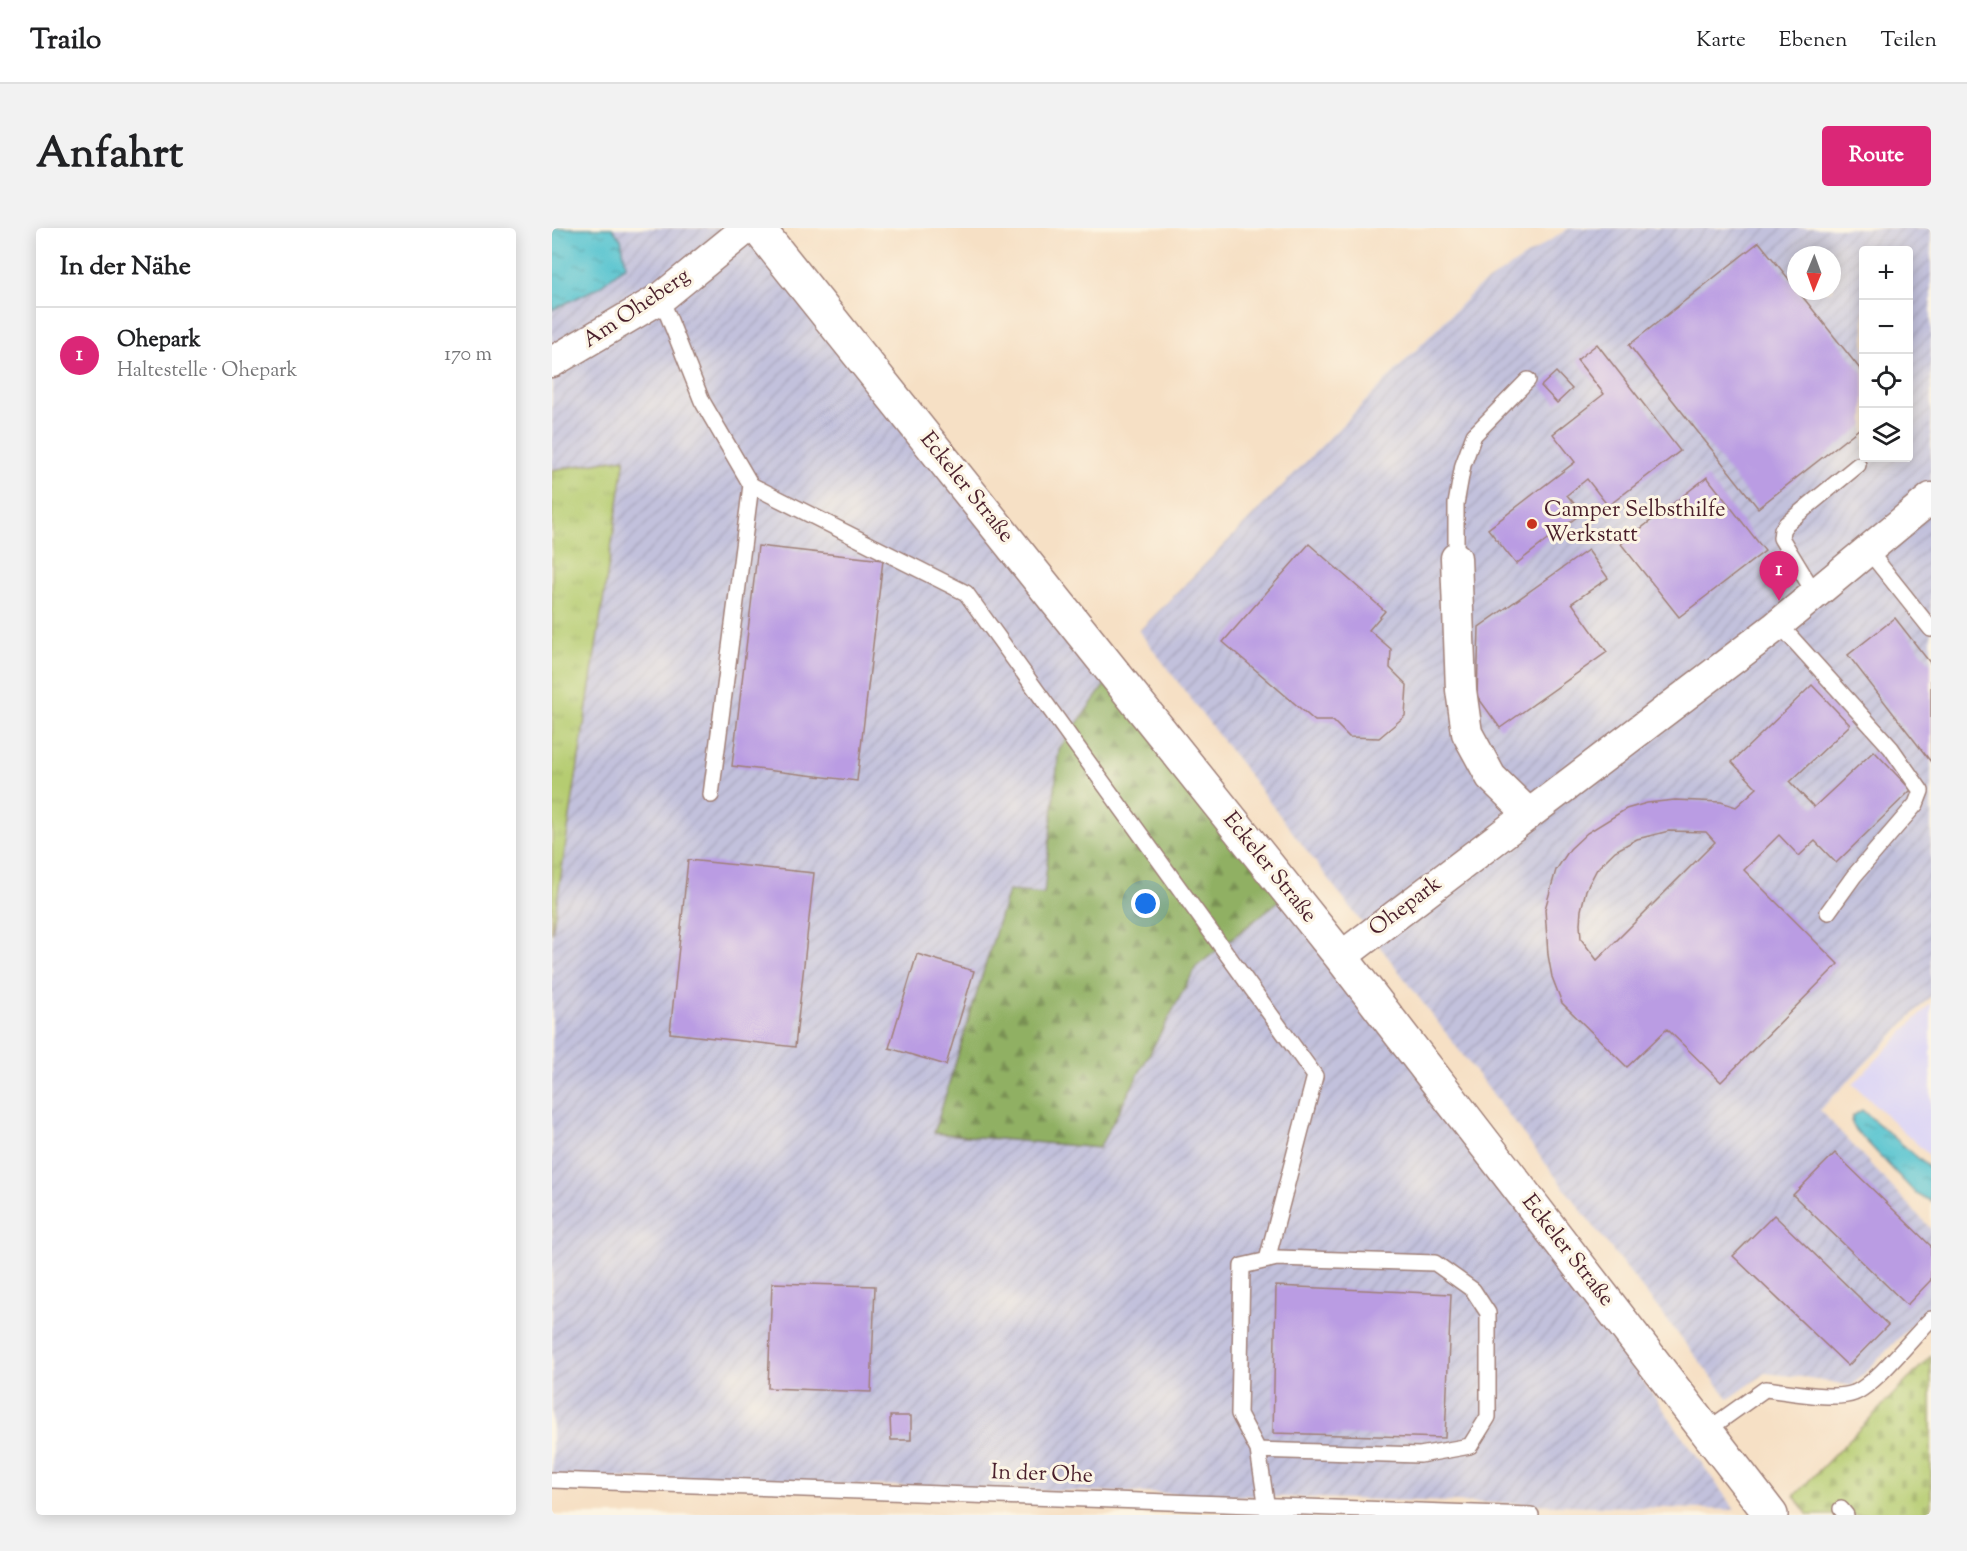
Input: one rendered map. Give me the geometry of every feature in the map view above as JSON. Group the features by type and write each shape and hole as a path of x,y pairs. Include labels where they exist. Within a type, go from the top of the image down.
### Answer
{"street":[{"name":"Am Oheberg","path":"552,362 661,298 747,228"},
{"name":"Eckeler Straße","path":"758,228 1341,957 1706,1431 1762,1512"},
{"name":"Ohepark","path":"1341,957 1779,624 1931,498"},
{"path":"1456,558 1461,690 1467,733 1491,777 1529,814"}],"lane":[{"path":"661,298 702,401 751,485 966,593 1315,1076 1267,1260"},
{"path":"1456,558 1456,504 1463,465 1474,435 1528,380"},
{"path":"1815,594 1781,538 1782,530 1786,524 1858,465"},
{"path":"711,795 751,485"},
{"path":"1868,550 1931,630"},
{"path":"1779,624 1891,748 1921,791 1916,804 1847,884 1828,912"},
{"path":"1258,1450 1420,1455 1470,1446 1488,1417 1488,1313 1473,1290 1435,1263 1277,1258 1242,1266 1239,1414 1258,1450 1268,1510"},
{"path":"1706,1431 1765,1389 1834,1396 1853,1394 1869,1384 1931,1319"},
{"name":"In der Ohe","path":"552,1480 1268,1510 1531,1515"}],"shaded area":[{"path":"552,228 758,228 1113,673 1059,749 1044,894 1009,891 1099,1147 1196,967 1289,893 1341,957 1735,1510 552,1476 552,934 625,459 552,470"},
{"path":"1569,228 1931,228 1931,996 1820,1110 1931,1229 1931,1305 1852,1386 1765,1373 1729,1399 1584,1214 1139,631 1476,289"},
{"path":"1931,1003 1931,1157 1853,1084"}],"green space":[{"path":"625,458 552,934 552,470"},
{"path":"1113,673 1289,893 1196,967 1099,1148 934,1133 1008,891 1044,894 1059,749"},
{"path":"1931,1356 1931,1515 1808,1515 1794,1496"}],"water":[{"path":"552,228 612,228 621,239 626,265 599,287 552,310"},
{"path":"1862,1110 1931,1169 1931,1201 1916,1194 1855,1129 1852,1123 1853,1116"}],"building":[{"path":"1759,242 1787,277 1787,300 1805,300 1859,368 1859,429 1758,508 1629,345"},
{"path":"1597,344 1680,451 1608,506 1587,479 1567,495 1582,513 1516,564 1488,529 1575,462 1553,434 1604,394 1577,360"},
{"path":"1556,372 1572,389 1557,403 1541,386"},
{"path":"1707,477 1765,551 1679,617 1621,544"},
{"path":"1309,544 1385,611 1369,630 1391,649 1390,668 1407,685 1405,716 1379,738 1349,737 1333,721 1315,721 1223,642"},
{"path":"758,546 883,560 857,781 732,766"},
{"path":"1588,550 1608,578 1572,603 1607,652 1500,728 1477,696 1479,627"},
{"path":"1895,618 1931,664 1931,762 1848,655"},
{"path":"1812,685 1850,725 1790,782 1814,807 1874,751 1911,790 1836,863 1815,841 1799,856 1779,835 1744,870 1838,964 1721,1082 1667,1029 1627,1067 1562,1003 1552,977 1545,909 1556,870 1570,849 1587,833 1626,809 1647,803 1675,800 1721,802 1736,807 1757,788 1732,762","holes":["1669,831 1706,832 1715,842 1597,960 1581,939 1580,924 1586,890 1597,869 1615,851 1637,839"]},
{"path":"688,860 814,873 795,1047 670,1033"},
{"path":"917,954 974,971 946,1065 889,1048"},
{"path":"1835,1153 1931,1246 1931,1280 1907,1305 1793,1195"},
{"path":"1774,1215 1888,1325 1848,1366 1733,1256"},
{"path":"772,1283 875,1286 871,1392 768,1388"},
{"path":"1276,1286 1451,1294 1445,1438 1273,1433"},
{"path":"890,1416 911,1416 911,1440 891,1440"}],"place":[{"name":"Camper Selbsthilfe Werkstatt","path":"1532,524"},
{"name":"Ohepark","path":"1779,601"}]}
